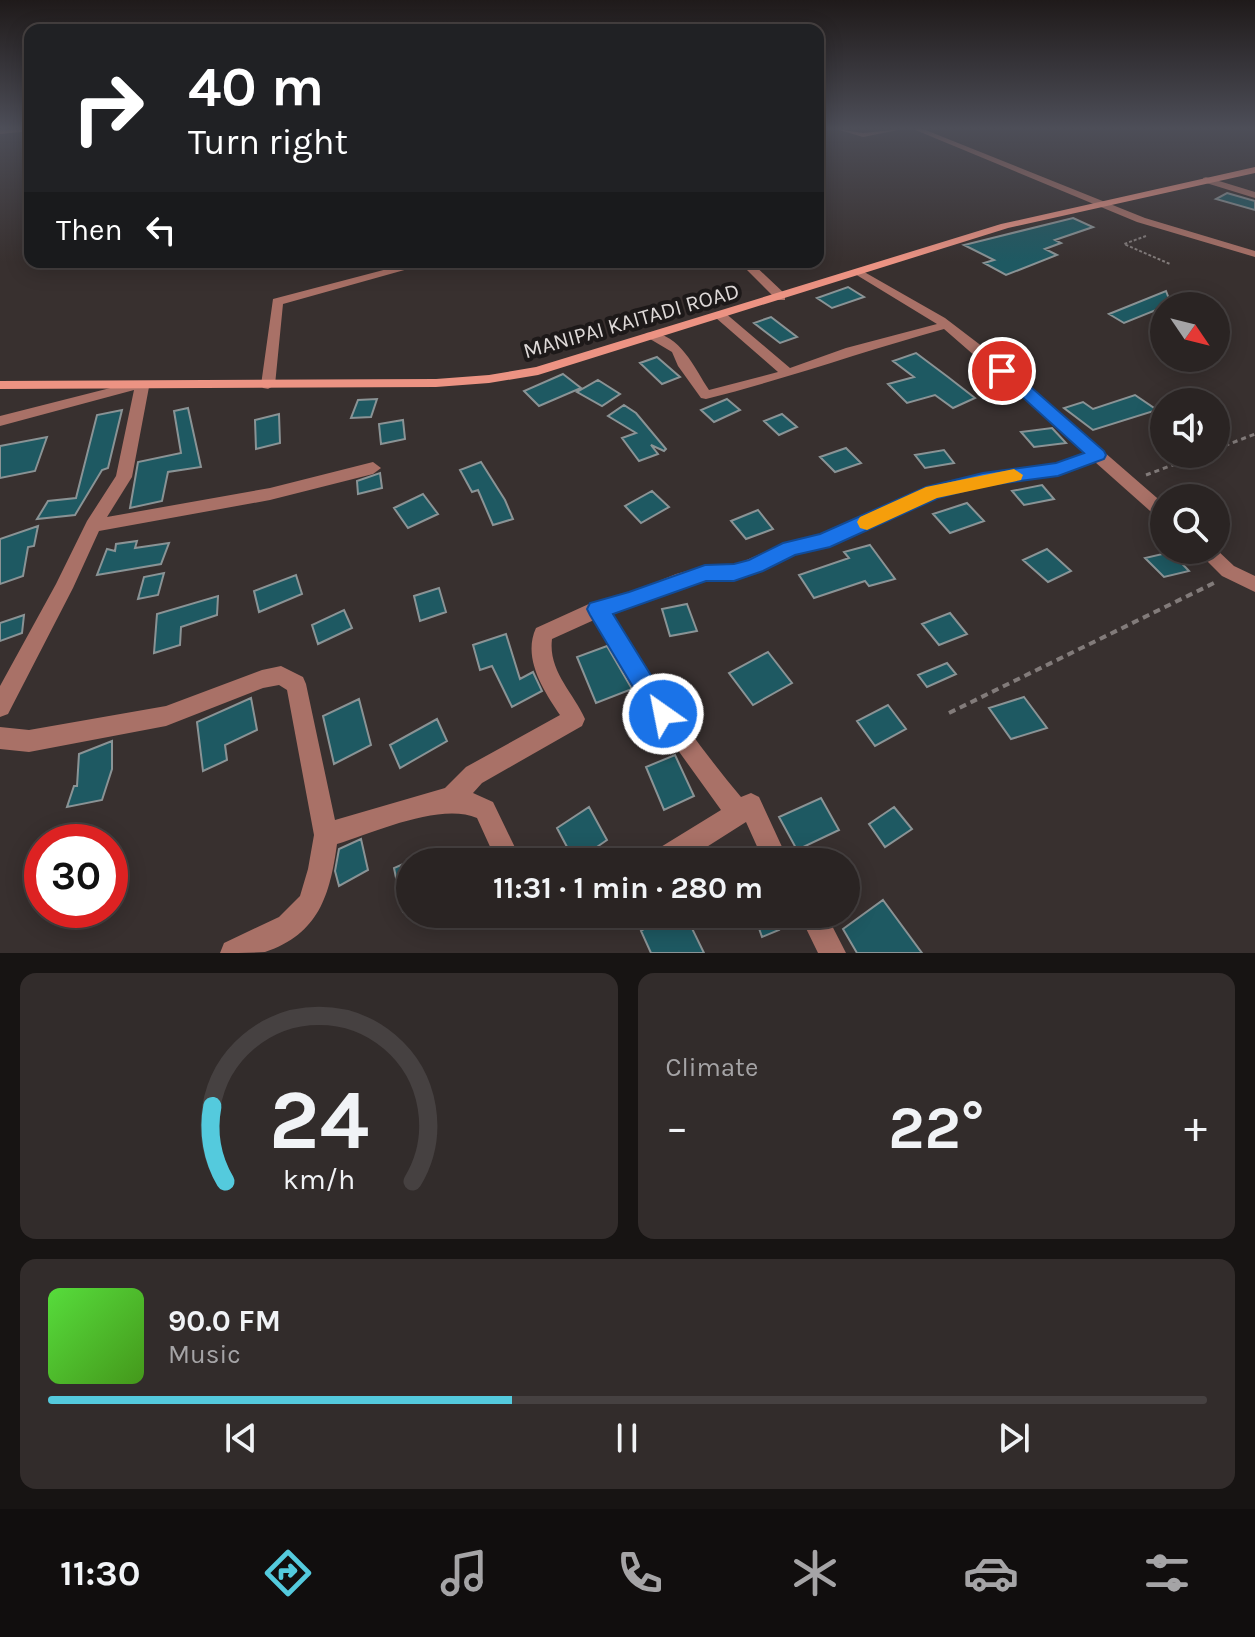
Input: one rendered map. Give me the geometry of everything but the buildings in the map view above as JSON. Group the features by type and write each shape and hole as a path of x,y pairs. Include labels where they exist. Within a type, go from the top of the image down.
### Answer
{"main road":[{"name":"MANIPAI KAITADI ROAD","path":"0,385 268,385 489,379 538,371 1005,226 1238,173"}],"street":[{"path":"1029,173 1141,220 1255,254"},
{"path":"1206,180 1255,195"},
{"path":"268,385 277,302 404,268"},
{"path":"751,268 781,297"},
{"path":"859,272 946,325 1150,501"},
{"path":"720,315 788,373"},
{"path":"651,336 678,350 685,366 706,395 946,325"},
{"path":"0,421 136,387 124,477 93,526 64,588 0,707"},
{"path":"450,800 474,775 574,719 550,680 538,651 543,634 598,609 630,601 705,573 734,573 756,566 791,548 823,541 933,492 983,480 1058,469 1097,455"},
{"path":"93,526 270,494 373,468"},
{"path":"1222,564 1255,584"},
{"path":"598,609 648,694 706,774 739,813"},
{"path":"0,738 29,741 166,716 262,679 281,675 296,684 326,835 321,869 310,904 288,926 234,953"},
{"path":"326,835 442,800 465,801 485,810 503,848"},
{"path":"683,848 751,805 771,848"},
{"path":"819,928 832,953"}],"path":[{"path":"1170,264 1124,244 1173,228"},
{"path":"1230,444 1255,434"},
{"path":"1128,481 1164,468"},
{"path":"949,713 1234,574"}],"slow traffic":[{"path":"867,522 933,492 1014,475"}],"route":[{"path":"663,714 598,609 630,601 705,573 734,573 756,566 791,548 823,541 933,492 983,480 1058,469 1097,455 1002,371"}]}
